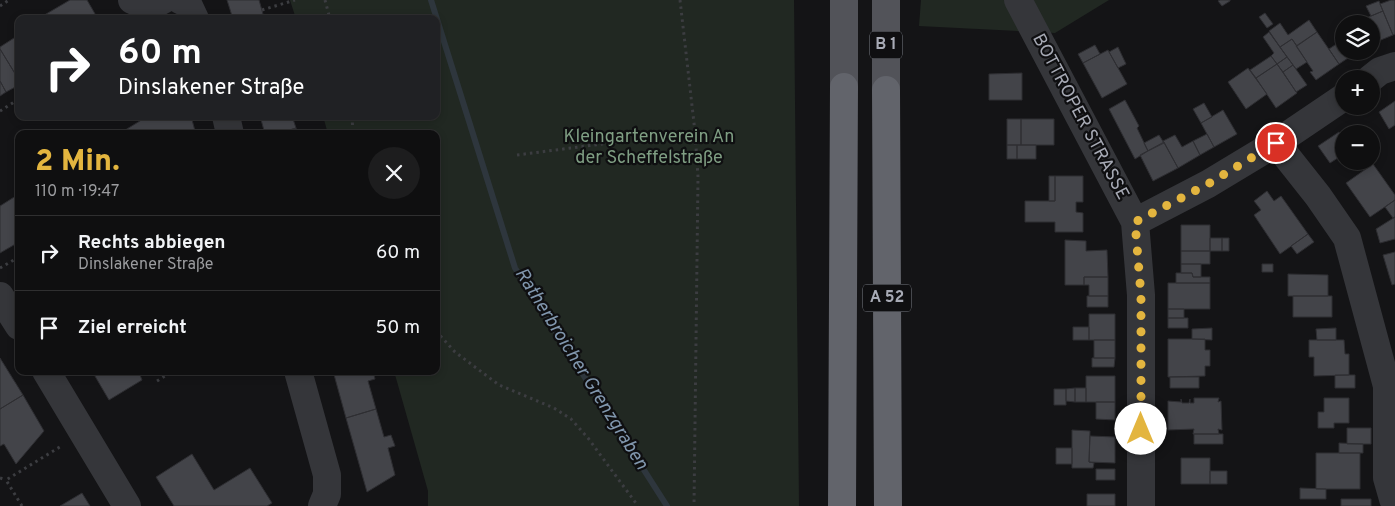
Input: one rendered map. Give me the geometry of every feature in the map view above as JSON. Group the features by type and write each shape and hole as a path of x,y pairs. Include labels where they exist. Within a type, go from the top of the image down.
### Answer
{"highway":[{"name":"A 52","path":"842,506 844,87"},
{"name":"A 52","path":"886,90 888,506"}],"main road":[{"name":"B 1","path":"844,0 844,87"},
{"name":"B 1","path":"886,0 886,90"}],"street":[{"path":"132,0 142,5 150,6 163,0"},
{"path":"180,0 188,4 193,15"},
{"name":"BOTTROPER STRASSE","path":"1018,0 1135,222 1141,295 1141,506"},
{"path":"1380,72 1395,66"},
{"path":"1135,222 1208,184 1276,143 1335,102"},
{"path":"1276,143 1318,196 1347,238 1388,386 1387,478 1393,499"},
{"path":"49,375 93,445 127,506"},
{"path":"299,375 327,475 327,494 322,506"}],"path":[{"path":"0,6 9,0"},
{"path":"262,10 295,0"},
{"path":"325,0 329,15"},
{"path":"680,0 695,132 698,177 694,506"},
{"path":"0,111 15,102"},
{"path":"517,155 695,132"},
{"path":"0,268 15,259"},
{"path":"440,335 456,352 499,385 554,408 571,419 588,438 638,506"},
{"path":"157,381 167,375"},
{"path":"6,480 93,445"},
{"path":"0,478 6,480 22,506"}],"green space":[{"name":"Kleingartenverein An der Scheffelstraße","path":"290,0 794,0 799,506 428,506 428,491 395,375 440,375 440,130 327,130 324,120 440,120 440,15 295,15"},
{"path":"921,0 1109,0 1055,33 919,26"}],"building":[{"path":"70,0 87,0 96,15 44,15"},
{"path":"227,0 259,0 263,14 260,15 232,15"},
{"path":"1395,0 1395,34 1393,35 1380,4"},
{"path":"1218,1 1230,1 1222,6"},
{"path":"1379,1 1383,11 1370,15 1366,6"},
{"path":"1383,11 1393,35 1380,40 1380,15 1373,15"},
{"path":"1265,13 1273,24 1267,28 1259,17"},
{"path":"1309,20 1317,32 1297,46 1292,39 1280,47 1269,31 1280,23 1288,35"},
{"path":"1269,32 1287,57 1277,64 1271,56 1274,53 1263,37"},
{"path":"1317,32 1339,64 1316,80 1310,72 1313,71 1296,46"},
{"path":"14,38 15,40 15,73 0,49 0,47"},
{"path":"1292,39 1307,62 1296,69 1280,47"},
{"path":"1095,45 1100,54 1083,63 1078,54"},
{"path":"1335,45 1335,58 1329,49"},
{"path":"1118,47 1126,64 1118,68 1109,52"},
{"path":"0,49 15,73 15,87 6,92 0,81"},
{"path":"1108,50 1127,84 1102,98 1083,63"},
{"path":"1271,56 1277,64 1256,78 1250,70"},
{"path":"1287,57 1293,65 1283,72 1277,64"},
{"path":"1336,60 1345,60 1339,64"},
{"path":"1277,64 1297,93 1276,108 1256,78"},
{"path":"1293,65 1307,85 1296,92 1283,72"},
{"path":"1248,68 1267,94 1246,109 1228,82"},
{"path":"1022,73 1022,100 989,100 989,74"},
{"path":"0,81 6,92 0,96"},
{"path":"1125,100 1139,126 1137,128 1148,151 1135,159 1109,109"},
{"path":"1395,101 1395,125 1389,129 1380,111"},
{"path":"1204,103 1212,117 1201,123 1193,109"},
{"path":"1223,110 1237,134 1214,147 1201,123"},
{"path":"1007,119 1021,119 1021,145 1007,145"},
{"path":"1021,119 1054,119 1054,145 1021,145"},
{"path":"142,120 192,120 195,130 125,130"},
{"path":"261,120 293,120 296,128 290,130 264,130"},
{"path":"1207,134 1214,147 1200,155 1193,141"},
{"path":"1159,135 1164,143 1148,151 1144,143"},
{"path":"1175,135 1182,147 1193,141 1200,155 1178,168 1163,141"},
{"path":"1335,135 1335,160 1330,163 1318,146"},
{"path":"1164,142 1178,168 1153,181 1140,155"},
{"path":"1007,145 1017,145 1017,159 1007,159"},
{"path":"1017,145 1036,145 1036,159 1017,159"},
{"path":"1364,170 1377,170 1395,195 1395,200 1370,217 1346,183"},
{"path":"1049,176 1055,176 1055,201 1049,201"},
{"path":"1055,176 1083,176 1083,202 1076,202 1076,212 1083,213 1083,232 1055,232 1055,222 1025,222 1025,201 1055,201"},
{"path":"1267,191 1274,201 1281,196 1308,234 1280,254 1254,215 1261,210 1254,201"},
{"path":"15,197 15,244 0,253 0,206"},
{"path":"1395,200 1395,217 1393,218 1385,207"},
{"path":"1395,217 1395,239 1380,243 1376,229"},
{"path":"1181,225 1210,225 1210,251 1181,251"},
{"path":"1308,234 1314,242 1297,254 1291,246"},
{"path":"1210,238 1222,238 1222,251 1210,251"},
{"path":"1222,238 1229,238 1229,251 1222,251"},
{"path":"1065,240 1086,241 1086,251 1107,250 1108,277 1084,277 1084,285 1065,285"},
{"path":"1181,251 1210,251 1210,264 1181,264"},
{"path":"1395,252 1395,284 1392,285 1383,255"},
{"path":"1181,264 1201,264 1201,277 1193,277 1192,273 1181,273"},
{"path":"1262,264 1273,264 1273,272 1262,272"},
{"path":"1176,273 1192,273 1193,277 1210,277 1210,283 1176,283"},
{"path":"1288,274 1328,275 1328,296 1288,296"},
{"path":"1084,277 1108,277 1108,296 1089,296 1089,285 1084,285"},
{"path":"1168,283 1210,283 1210,309 1168,309"},
{"path":"1087,296 1108,296 1108,307 1087,307"},
{"path":"1293,296 1332,296 1332,317 1293,317"},
{"path":"1168,309 1184,309 1184,318 1168,318"},
{"path":"1089,314 1115,314 1115,340 1089,340"},
{"path":"1168,318 1188,318 1188,328 1168,328"},
{"path":"1073,327 1089,327 1089,340 1073,340"},
{"path":"1212,328 1212,340 1192,339 1192,329"},
{"path":"1336,328 1336,340 1317,340 1316,329"},
{"path":"1168,339 1205,339 1205,350 1210,350 1210,366 1205,366 1205,376 1168,377"},
{"path":"1094,340 1115,340 1115,358 1094,358"},
{"path":"1309,340 1344,340 1345,354 1349,354 1349,375 1314,376 1314,357 1309,357"},
{"path":"0,358 23,395 0,409"},
{"path":"1092,358 1115,358 1114,367 1092,367"},
{"path":"94,375 140,375 142,380 109,400"},
{"path":"334,375 374,375 375,379 368,381 376,409 346,418"},
{"path":"1335,375 1355,375 1355,388 1335,388"},
{"path":"1086,376 1115,376 1115,402 1086,402"},
{"path":"1170,377 1199,377 1199,388 1170,388"},
{"path":"1075,388 1086,388 1086,402 1075,402"},
{"path":"1075,388 1075,402 1066,401 1066,389"},
{"path":"1054,389 1066,389 1066,405 1054,405"},
{"path":"23,395 44,431 16,464 4,444 0,446 0,409"},
{"path":"1194,398 1219,398 1218,402 1221,401 1222,430 1218,429 1219,434 1193,434 1194,429 1168,430 1168,401 1181,402 1181,399 1182,403 1189,403 1190,399 1190,403 1194,403"},
{"path":"1324,398 1349,398 1349,423 1334,423 1334,428 1318,428 1318,412 1324,412"},
{"path":"1096,402 1115,402 1115,420 1096,419"},
{"path":"376,409 384,437 391,435 395,446 388,448 395,475 367,492 346,418"},
{"path":"1347,428 1371,428 1371,444 1347,444"},
{"path":"1072,430 1090,431 1089,462 1094,463 1093,468 1072,468"},
{"path":"1194,434 1223,434 1223,444 1194,444"},
{"path":"1090,436 1115,437 1115,463 1089,462"},
{"path":"1339,443 1363,444 1363,453 1339,453"},
{"path":"1056,448 1072,448 1072,464 1056,464"},
{"path":"1316,453 1360,453 1360,489 1316,489"},
{"path":"192,454 214,490 250,468 272,503 267,506 174,506 156,477"},
{"path":"1181,458 1210,458 1210,484 1181,484"},
{"path":"1096,469 1115,469 1115,480 1096,480"},
{"path":"1210,471 1227,471 1227,484 1210,484"},
{"path":"1300,488 1326,489 1326,499 1300,499"},
{"path":"82,493 90,506 60,506"},
{"path":"1087,494 1115,494 1115,506 1087,506"},
{"path":"1341,499 1371,499 1371,506 1341,506"}],"waterway":[{"name":"Ratherbroicher Grenzgraben","path":"431,0 436,15"},
{"name":"Ratherbroicher Grenzgraben","path":"440,29 515,268 667,506"}],"route":[{"path":"1141,429 1141,295 1135,222 1208,184 1276,143"}]}
